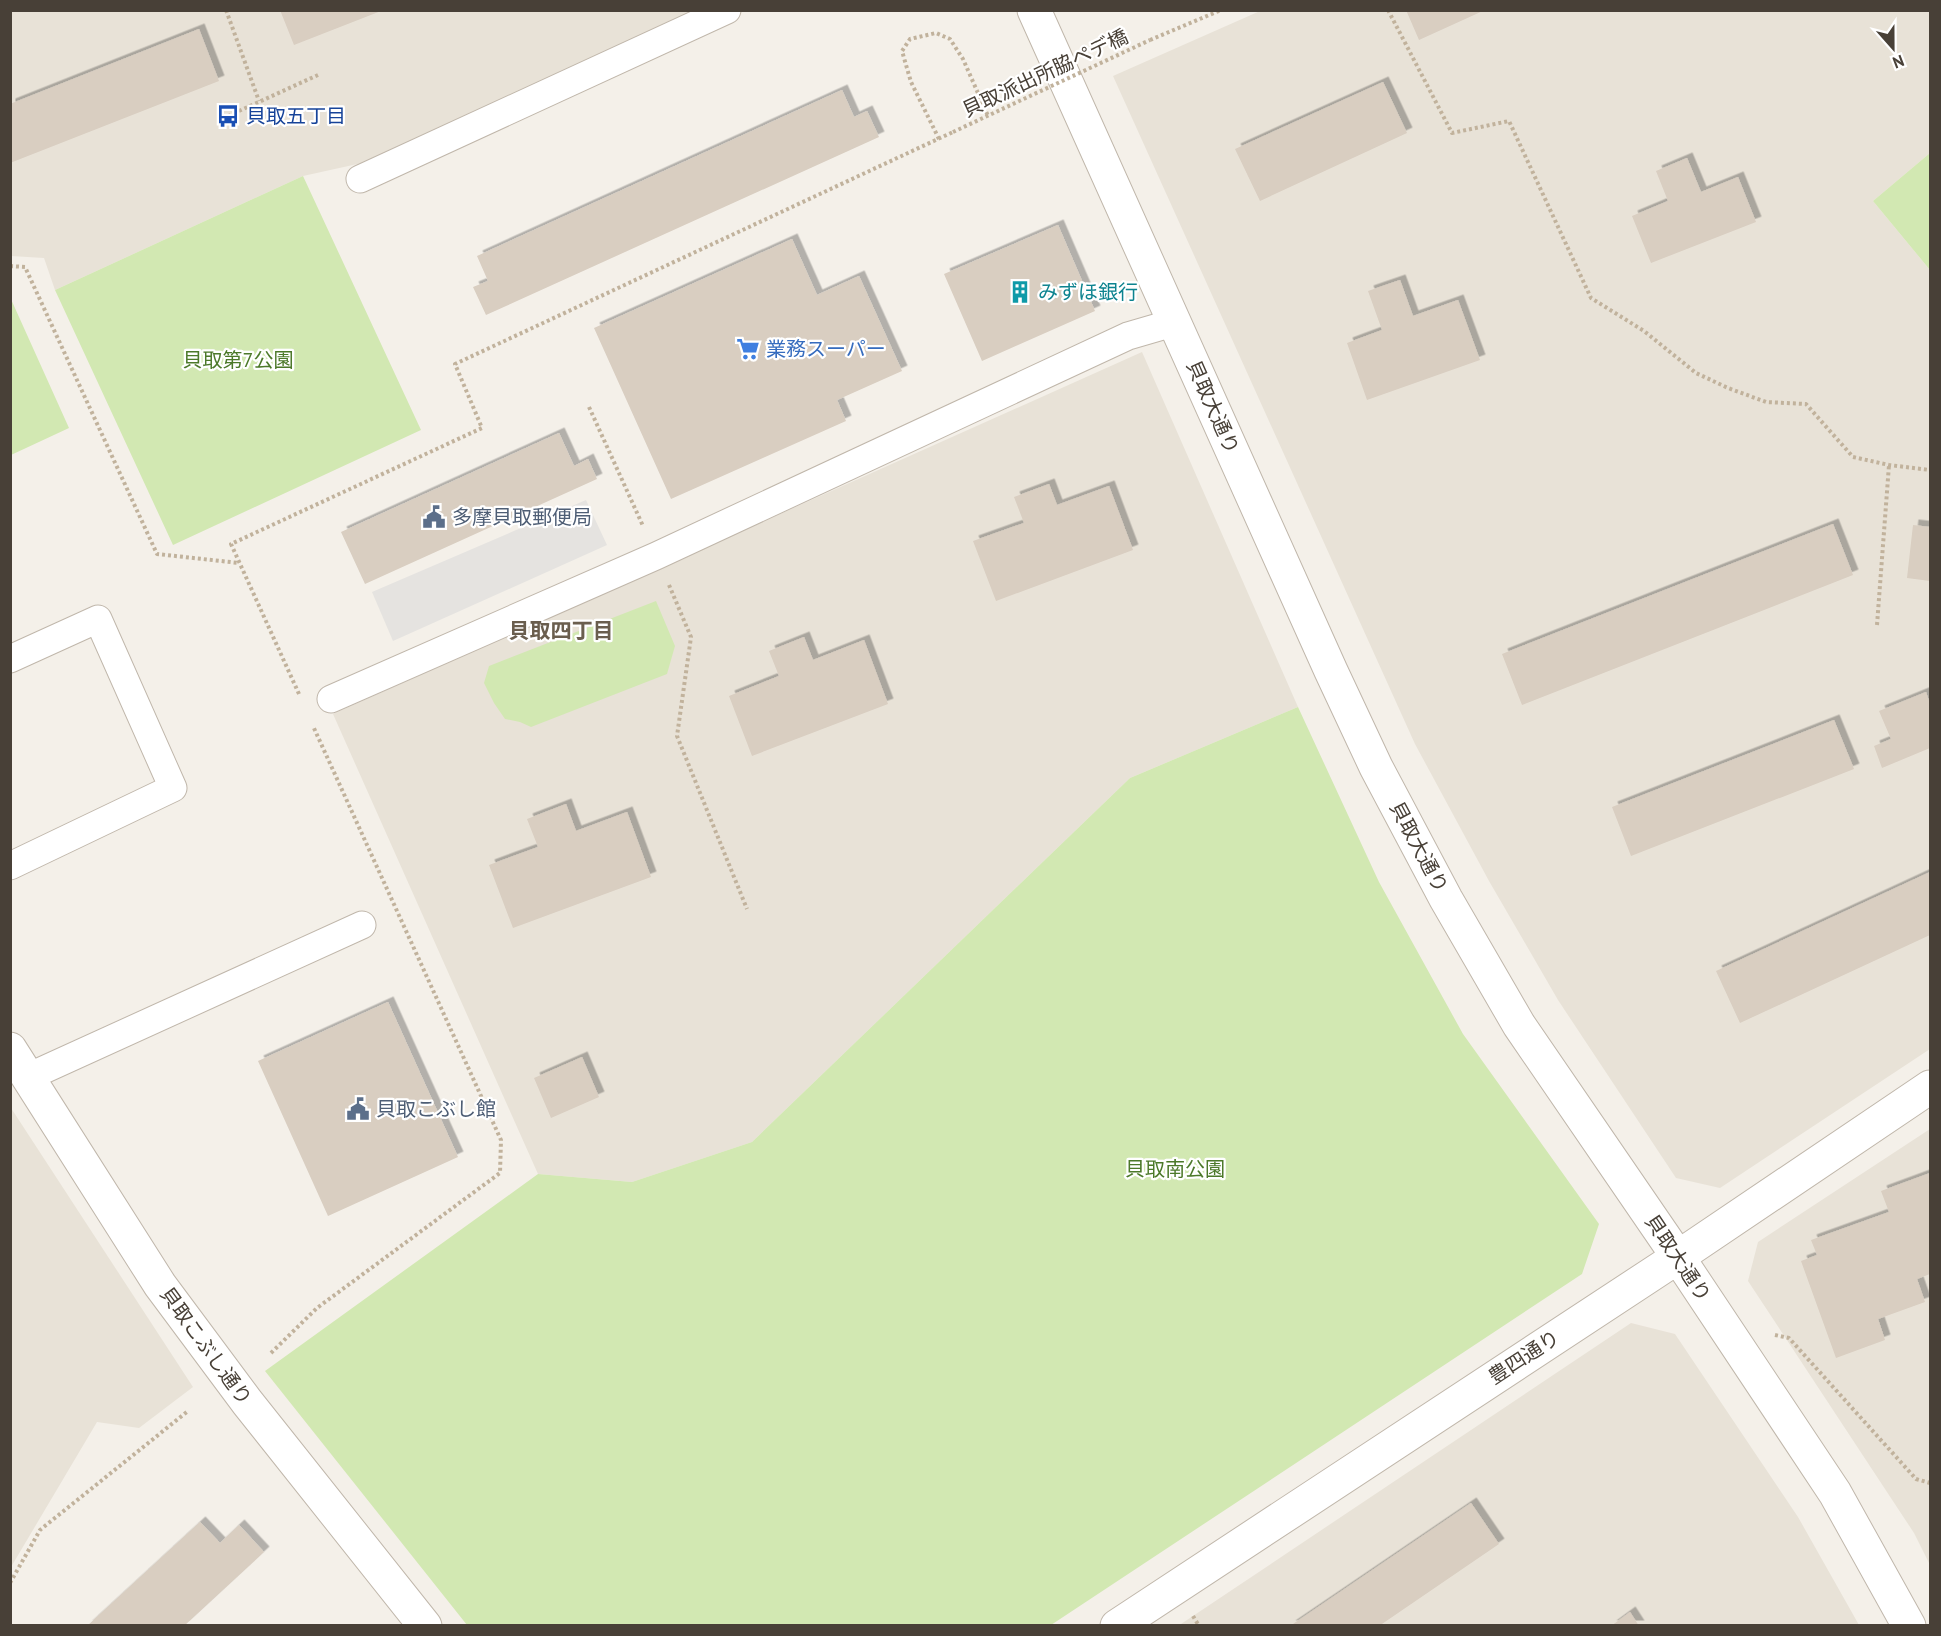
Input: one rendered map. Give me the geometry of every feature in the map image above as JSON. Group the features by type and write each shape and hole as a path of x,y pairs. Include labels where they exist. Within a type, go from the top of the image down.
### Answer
{"street":[{"path":"360,179 727,10"},
{"name":"貝取大通り","path":"1035,10 1376,767 1446,899 1519,1025 1678,1257 1835,1493 1909,1626"},
{"path":"331,699 656,556 1128,336 1176,322"},
{"path":"10,659 98,619 173,788 10,866"},
{"path":"28,1077 362,925"},
{"name":"貝取こぶし通り","path":"10,1049 167,1294 247,1402 425,1626"},
{"name":"豊四通り","path":"1117,1626 1678,1257 1930,1087"}],"path":[{"path":"226,10 259,101"},
{"name":"貝取派出所脇ペデ橋","path":"239,563 231,544 482,429 454,364 1150,40 1221,10"},
{"path":"1388,10 1452,133 1509,121 1592,298 1644,331 1696,373 1766,402 1806,404 1853,457 1889,465 1930,470"},
{"path":"939,139 911,82 902,51 910,39 936,33 950,39 963,59 988,116"},
{"path":"228,116 318,75"},
{"path":"10,266 25,267 157,554 239,563 302,702"},
{"path":"589,406 691,637 677,736 747,909"},
{"path":"1876,625 1889,465"},
{"path":"271,1353 317,1308 500,1173 501,1140 312,724"},
{"path":"1775,1335 1789,1338 1916,1479 1930,1483"},
{"path":"10,1583 40,1530 188,1411"}],"shaded area":[{"path":"10,11 694,11 362,163 303,176 55,290 44,258 11,256"},
{"path":"1260,11 1930,11 1930,153 1873,201 1930,270 1930,1049 1720,1188 1676,1178 1558,1000 1489,881 1415,744 1113,76"},
{"path":"1142,352 1298,707 1130,778 752,1142 632,1182 538,1174 333,714"},
{"path":"586,500 607,545 393,641 372,592"},
{"path":"11,1108 193,1387 139,1428 97,1422 11,1567"},
{"path":"1930,1129 1930,1565 1914,1533 1748,1281 1758,1242"},
{"path":"1631,1323 1675,1334 1798,1517 1859,1625 1178,1626"}],"green space":[{"path":"1930,153 1930,270 1873,201"},
{"name":"貝取第7公園","path":"303,176 421,430 173,545 55,290"},
{"path":"10,297 69,428 11,455 10,455"},
{"path":"656,601 675,646 667,674 531,727 505,719 484,683 489,666"},
{"name":"貝取南公園","path":"1298,707 1379,882 1463,1034 1599,1224 1582,1274 1051,1625 467,1625 265,1371 538,1174 632,1182 752,1142 1130,778"}],"building":[{"path":"280,10 381,10 381,11 294,45"},
{"path":"1406,10 1485,10 1419,40"},
{"path":"199,29 219,81 10,163 10,104"},
{"path":"1383,82 1407,133 1260,201 1235,149"},
{"path":"842,90 854,117 867,111 879,137 486,315 473,287 488,281 477,256"},
{"path":"1687,158 1701,192 1738,177 1756,222 1651,263 1632,216 1668,201 1656,171"},
{"name":"みずほ銀行","path":"1058,225 1095,311 982,361 944,274"},
{"name":"業務スーパー","path":"792,239 817,295 859,276 902,371 837,400 846,421 671,499 594,328"},
{"path":"1400,280 1413,316 1458,300 1480,360 1367,400 1347,343 1382,330 1368,291"},
{"path":"559,433 574,466 588,459 597,479 365,584 341,532"},
{"path":"1049,484 1057,505 1109,486 1133,550 996,601 973,541 1024,523 1014,497"},
{"path":"1833,524 1853,575 1522,705 1502,654"},
{"path":"1913,525 1930,527 1930,581 1907,578"},
{"path":"804,637 813,660 864,640 888,704 752,756 729,696 779,676 769,651"},
{"path":"1926,692 1930,704 1930,748 1882,768 1874,746 1891,739 1879,711"},
{"path":"1834,720 1854,769 1631,856 1612,807"},
{"path":"566,804 576,831 627,812 651,877 513,928 489,865 538,847 527,819"},
{"path":"1930,872 1930,935 1740,1023 1716,971"},
{"name":"貝取こぶし館","path":"388,1002 458,1157 328,1216 258,1061"},
{"path":"582,1057 599,1097 551,1118 534,1078"},
{"path":"1930,1173 1930,1274 1917,1279 1925,1302 1878,1319 1885,1340 1836,1358 1801,1261 1817,1255 1811,1240 1889,1212 1881,1191"},
{"path":"1471,1503 1499,1544 1379,1626 1290,1626"},
{"path":"200,1522 220,1543 239,1525 264,1552 184,1626 87,1626"},
{"path":"1630,1612 1639,1626 1611,1626"}],"place":[{"name":"貝取五丁目","path":"228,116"},
{"name":"みずほ銀行","path":"1020,292"},
{"name":"業務スーパー","path":"748,349"},
{"name":"多摩貝取郵便局","path":"434,517"},
{"name":"貝取こぶし館","path":"358,1109"}],"district":[{"name":"貝取四丁目","path":"561,630"}]}
